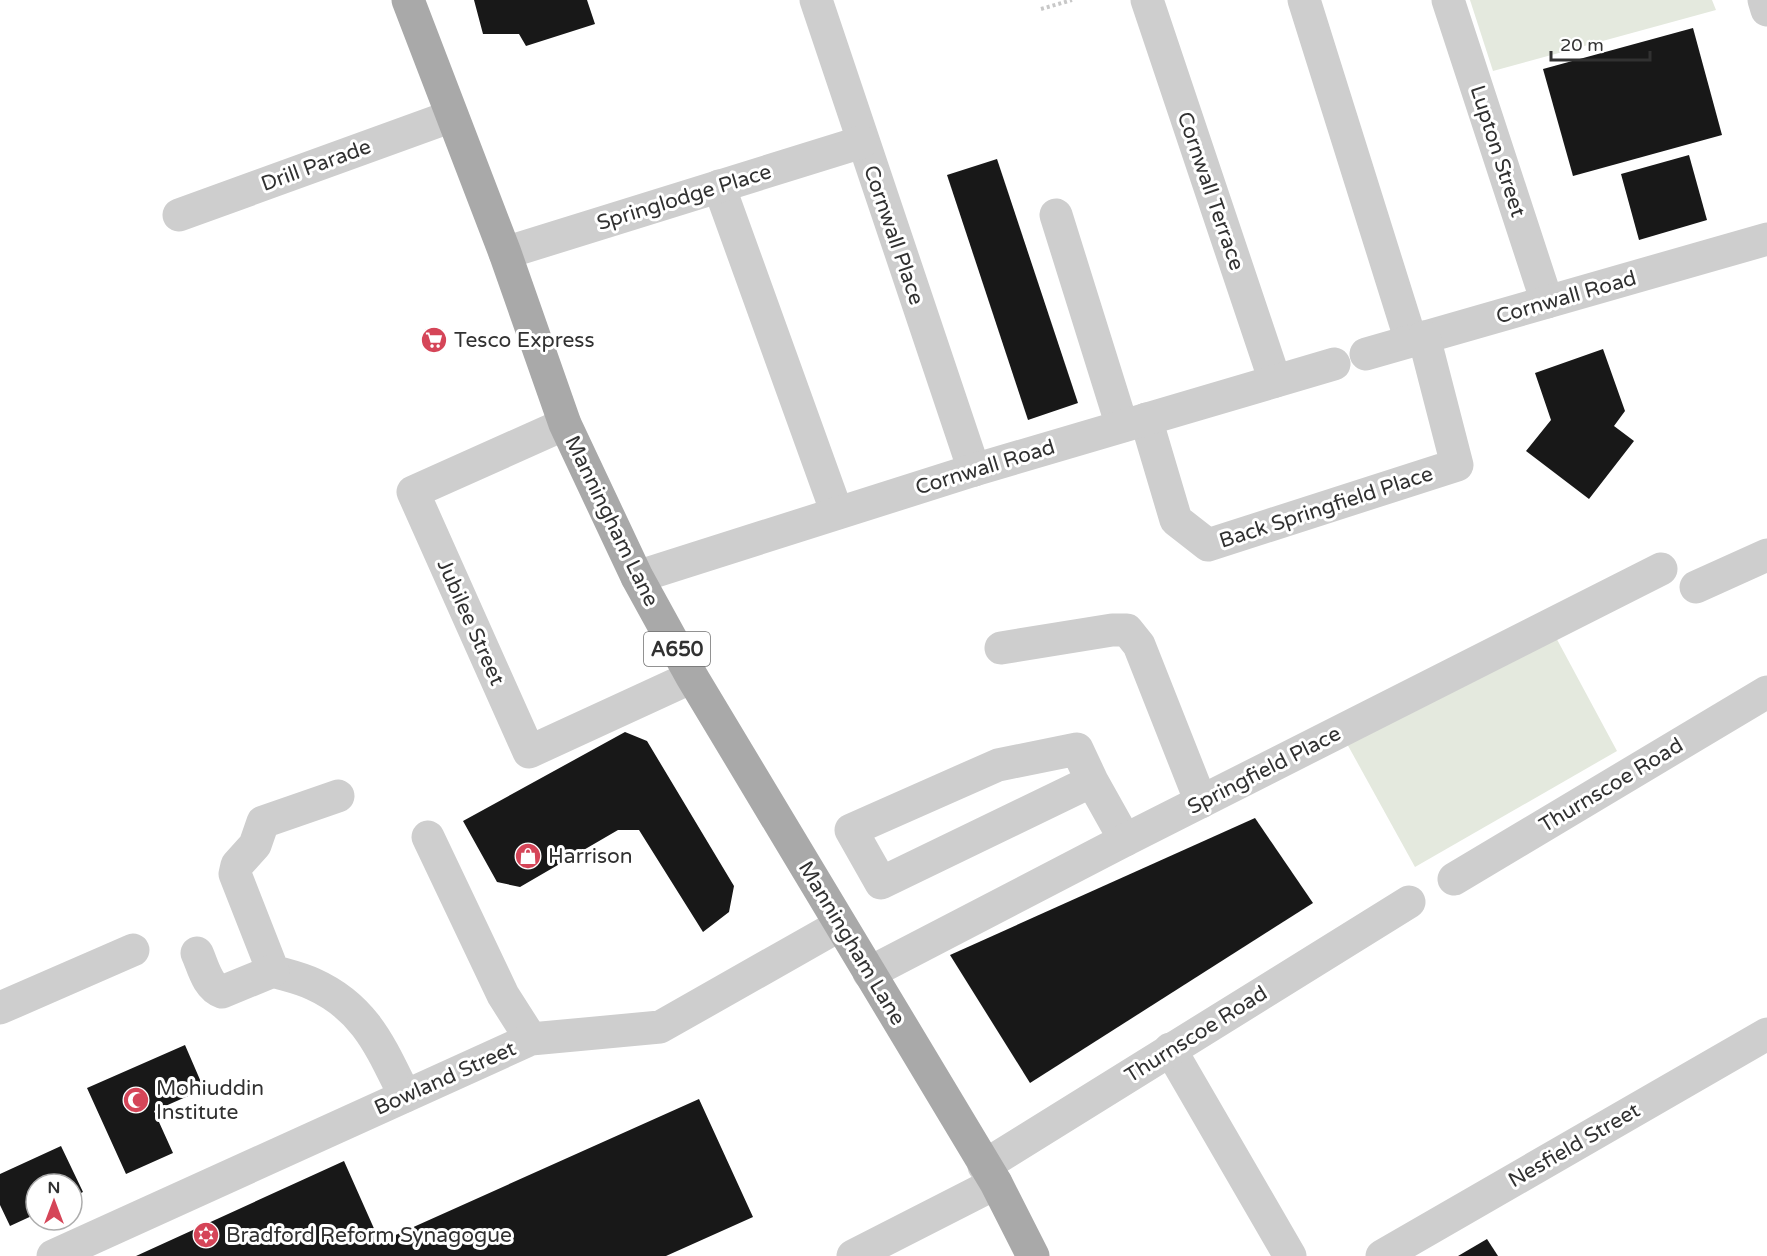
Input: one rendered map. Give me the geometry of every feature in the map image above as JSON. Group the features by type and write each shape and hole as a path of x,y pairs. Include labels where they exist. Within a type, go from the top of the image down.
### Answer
{"main road":[{"name":"Manningham Lane","path":"408,0 505,253 565,424 637,577 692,677 915,1047 990,1175 1034,1256"}],"street":[{"name":"Cornwall Place","path":"816,0 974,470"},
{"name":"Cornwall Terrace","path":"1147,0 1275,381"},
{"path":"1304,0 1418,339"},
{"name":"Lupton Street","path":"1448,0 1547,302"},
{"path":"1764,0 1767,10"},
{"name":"Drill Parade","path":"179,215 452,116"},
{"name":"Springlodge Place","path":"505,253 862,142"},
{"path":"719,186 837,513"},
{"path":"1056,215 1134,423"},
{"name":"Cornwall Road","path":"1366,354 1767,239"},
{"name":"Back Springfield Place","path":"1134,423 1176,520 1208,545 1457,465 1418,339"},
{"name":"Cornwall Road","path":"637,577 974,470 1334,364"},
{"name":"Jubilee Street","path":"565,424 413,492 529,752 692,677"},
{"path":"1696,587 1767,555"},
{"name":"Springfield Place","path":"869,973 1125,840 1661,569"},
{"path":"1001,648 1112,630 1127,630 1139,645 1201,802"},
{"name":"Thurnscoe Road","path":"1454,879 1767,692"},
{"path":"1092,781 881,884 851,830 998,765 1077,749 1125,840"},
{"path":"273,971 235,869 255,845 263,822 338,796"},
{"path":"428,837 503,994 531,1039"},
{"name":"Thurnscoe Road","path":"854,1256 990,1175 1170,1049 1409,902"},
{"name":"Bowland Street","path":"52,1256 531,1039 660,1027 840,925"},
{"path":"0,1008 133,950"},
{"path":"197,953 212,987 219,991 222,992 273,971 313,984 351,1007 378,1042 405,1096"},
{"name":"Nesfield Street","path":"1382,1256 1767,1034"},
{"path":"1170,1049 1290,1256"}],"path":[{"path":"1041,9 1072,0"}],"shaded area":[{"path":"1470,0 1712,0 1716,10 1493,71"},
{"path":"1553,632 1617,751 1415,867 1346,742"}],"building":[{"path":"474,0 587,0 595,24 526,46 519,34 483,34"},
{"path":"1693,28 1722,135 1573,176 1543,69"},
{"path":"1689,155 1707,220 1639,240 1621,174"},
{"path":"997,159 1078,403 1028,420 947,175"},
{"path":"1603,349 1625,411 1614,426 1634,441 1589,499 1526,451 1551,420 1535,373"},
{"name":"Harrison","path":"625,732 647,741 734,886 729,912 703,932 639,830 618,830 520,887 497,882 463,821"},
{"path":"1255,818 1313,903 1030,1083 950,955"},
{"name":"Mohiuddin Institute","path":"185,1045 204,1089 154,1111 173,1153 126,1174 87,1088"},
{"path":"699,1099 753,1217 666,1256 136,1256 344,1161 380,1242"},
{"path":"61,1146 73,1172 24,1172 24,1220 10,1226 0,1205 0,1174"},
{"path":"1487,1239 1498,1256 1458,1256"}],"place":[{"name":"Tesco Express","path":"434,340"},
{"name":"Harrison","path":"528,856"},
{"name":"Mohiuddin Institute","path":"136,1100"},
{"name":"Bradford Reform Synagogue","path":"206,1235"}]}
